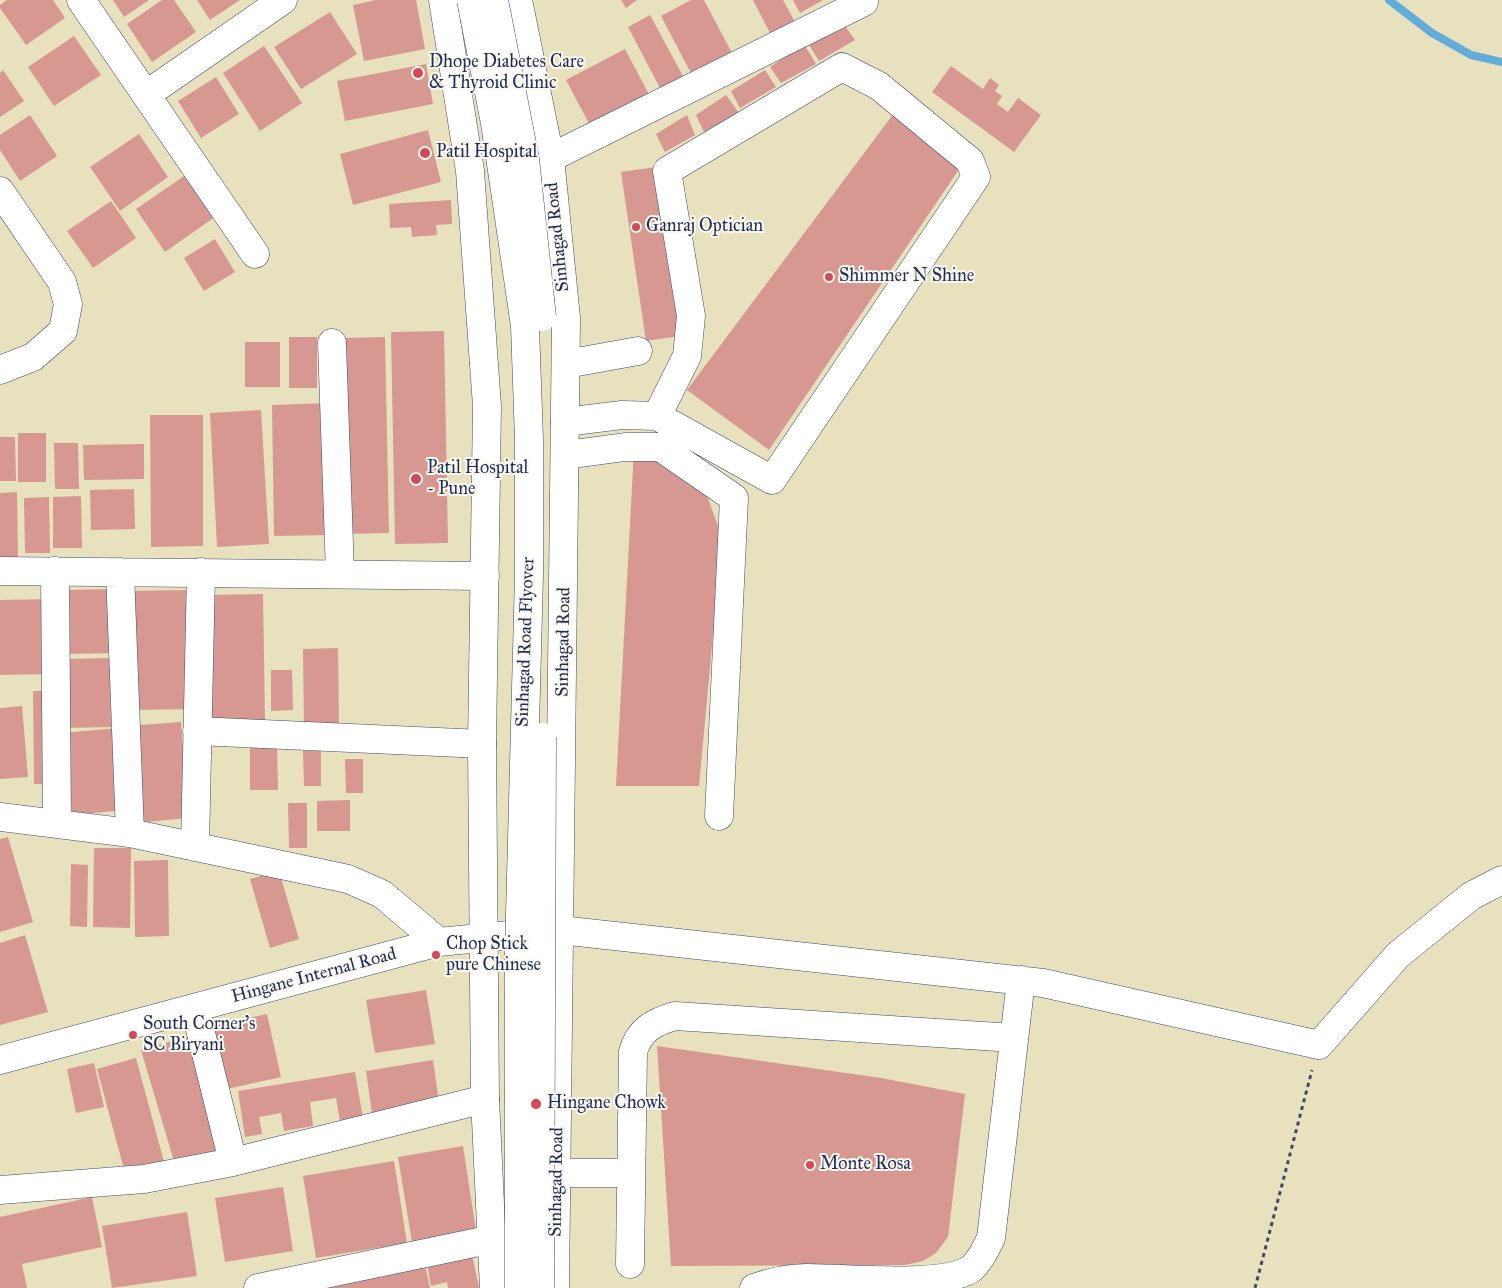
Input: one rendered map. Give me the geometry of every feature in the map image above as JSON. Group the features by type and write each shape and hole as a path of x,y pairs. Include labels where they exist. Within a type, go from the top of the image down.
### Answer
{"street":[{"path":"81,0 255,254"},
{"path":"147,94 282,0"},
{"path":"443,0 470,171 482,312 487,406 482,744 485,1099 494,1288"},
{"name":"Sinhagad Road Flyover","path":"471,0 494,123 526,326 529,440 529,575 518,952 518,1288"},
{"name":"Sinhagad Road Flyover","path":"494,0 525,158 542,322 540,1288"},
{"name":"Sinhagad Road","path":"518,0 550,158 566,318 566,455 555,1288"},
{"path":"550,158 864,2"},
{"path":"566,422 622,415 657,416 772,480 976,177 970,161 879,86 842,67 667,171 692,316 687,356 657,416"},
{"path":"0,191 62,282 68,304 62,331 33,357 0,370"},
{"path":"332,343 340,574"},
{"path":"566,364 638,351"},
{"path":"566,455 625,447 660,447 734,498 720,816"},
{"path":"0,570 485,576"},
{"path":"56,570 57,823"},
{"path":"120,572 130,834"},
{"path":"195,847 201,572"},
{"path":"197,731 482,744"},
{"path":"0,816 130,834 348,879 382,894 439,942"},
{"path":"1318,1045 1398,954 1471,896 1502,880"},
{"name":"Hingane Internal Road","path":"0,1060 439,942 560,930 1043,983 1318,1045"},
{"path":"754,1288 781,1280 807,1278 924,1285 950,1280 970,1270 982,1256 991,1238 1021,980"},
{"path":"195,1009 234,1162"},
{"path":"630,1264 633,1052 636,1041 646,1029 659,1020 675,1016 1014,1038"},
{"path":"0,1190 144,1179 234,1162 485,1099"},
{"path":"557,1173 631,1173"},
{"path":"258,1288 493,1239"}],"path":[{"path":"1255,1288 1318,1045"}],"building":[{"path":"7,0 53,0 65,18 26,45 0,8 0,5"},
{"path":"113,0 149,0 124,17"},
{"path":"162,0 174,0 196,32 152,62 127,24"},
{"path":"197,0 240,0 210,20"},
{"path":"376,0 416,0 425,49 364,61 353,5"},
{"path":"621,0 637,0 626,8"},
{"path":"691,0 704,0 733,55 693,77 661,16"},
{"path":"753,0 783,0 795,22 771,35"},
{"path":"793,0 823,0 800,13"},
{"path":"330,12 357,54 301,89 274,47"},
{"path":"650,15 684,78 661,90 628,27"},
{"path":"842,22 855,40 819,61 808,43"},
{"path":"74,36 101,75 54,106 28,67"},
{"path":"804,44 816,64 781,83 770,67"},
{"path":"264,46 302,103 260,131 223,73"},
{"path":"625,49 652,100 593,131 566,80"},
{"path":"426,64 433,104 345,121 337,81"},
{"path":"951,66 983,89 990,78 999,85 995,91 1002,96 997,104 1008,112 1018,98 1041,115 1014,152 932,92"},
{"path":"3,70 24,101 0,117 0,73"},
{"path":"765,70 776,87 740,108 731,91"},
{"path":"216,77 239,114 201,138 178,101"},
{"path":"726,95 739,113 704,132 696,115"},
{"name":"Shimmer N Shine","path":"894,113 962,165 769,450 687,390"},
{"path":"30,115 57,156 20,181 0,150 0,135"},
{"path":"687,115 695,135 665,152 656,134"},
{"path":"428,130 441,182 353,205 340,154"},
{"path":"139,134 168,177 120,211 90,167"},
{"path":"656,167 680,336 646,341 621,172"},
{"path":"190,172 219,214 165,252 136,209"},
{"path":"451,200 452,224 436,225 437,235 412,237 411,227 390,228 389,204"},
{"path":"111,201 136,238 93,268 67,231"},
{"path":"215,239 235,272 204,291 184,258"},
{"path":"444,331 448,543 395,544 391,332"},
{"path":"289,337 317,337 317,388 289,388"},
{"path":"385,337 389,533 342,534 339,338"},
{"path":"245,342 280,342 280,387 245,387"},
{"path":"329,403 330,535 274,536 272,405"},
{"path":"261,410 269,544 217,547 210,413"},
{"path":"150,415 203,415 203,546 151,547"},
{"path":"18,433 46,433 46,482 18,482"},
{"path":"0,437 15,437 16,481 0,481"},
{"path":"54,443 78,443 79,489 55,489"},
{"path":"144,444 144,479 84,480 83,445"},
{"path":"634,449 664,461 706,493 722,537 699,786 616,786"},
{"path":"134,489 135,529 91,530 90,490"},
{"path":"17,492 18,558 0,558 0,493"},
{"path":"81,496 82,548 53,548 53,497"},
{"path":"49,497 50,553 25,553 24,498"},
{"path":"117,589 118,653 66,654 66,590"},
{"path":"192,590 194,709 130,710 128,591"},
{"path":"263,594 265,720 206,721 204,595"},
{"path":"53,599 53,674 0,675 0,600"},
{"path":"338,648 339,727 304,728 303,649"},
{"path":"110,658 111,727 63,728 62,659"},
{"path":"271,670 292,670 293,710 271,711"},
{"path":"33,691 54,691 54,784 34,784"},
{"path":"22,706 28,777 0,779 0,708"},
{"path":"181,722 188,818 135,823 127,726"},
{"path":"120,728 126,810 72,815 71,799 65,799 60,733"},
{"path":"250,742 277,742 278,790 250,790"},
{"path":"303,751 321,751 321,786 304,786"},
{"path":"345,759 363,759 363,793 346,793"},
{"path":"350,800 350,831 317,831 317,801"},
{"path":"288,803 307,803 307,848 289,848"},
{"path":"8,837 33,922 0,932 0,839"},
{"path":"94,848 131,848 130,928 93,927"},
{"path":"168,860 169,936 135,937 134,861"},
{"path":"71,864 88,865 87,927 70,926"},
{"path":"279,871 299,939 270,948 250,879"},
{"path":"25,935 48,1012 0,1025 0,943"},
{"path":"426,990 435,1044 375,1053 366,1000"},
{"path":"267,1014 281,1077 222,1090 208,1027"},
{"path":"190,1036 225,1154 176,1168 141,1050"},
{"name":"Monte Rosa","path":"657,1046 881,1078 965,1094 948,1237 936,1253 923,1261 905,1265 671,1266"},
{"path":"136,1058 164,1162 125,1173 97,1069"},
{"path":"433,1060 439,1102 372,1113 366,1071"},
{"path":"94,1063 104,1107 76,1113 67,1069"},
{"path":"355,1072 363,1118 340,1121 336,1098 310,1102 313,1126 284,1131 281,1113 259,1117 262,1134 245,1137 238,1091"},
{"path":"463,1146 476,1231 412,1242 398,1157"},
{"path":"394,1161 407,1243 316,1258 303,1176"},
{"path":"283,1187 293,1251 225,1262 215,1198"},
{"path":"92,1197 102,1247 22,1264 27,1288 0,1288 0,1217"},
{"path":"187,1212 197,1276 112,1288 102,1226"},
{"path":"472,1254 479,1288 448,1288 447,1282 431,1286 427,1263"},
{"path":"425,1265 430,1288 323,1288"}],"waterway":[{"path":"1389,0 1432,33 1471,55 1502,62"}],"place":[{"name":"Dhope Diabetes Care & Thyroid Clinic","path":"418,73"},
{"name":"Patil Hospital","path":"425,153"},
{"name":"Ganraj Optician","path":"636,227"},
{"name":"Shimmer N Shine","path":"829,277"},
{"name":"Patil Hospital - Pune","path":"416,479"},
{"name":"Chop Stick pure Chinese","path":"436,955"},
{"name":"South Corner's SC Biryani","path":"133,1035"},
{"name":"Hingane Chowk","path":"536,1104"},
{"name":"Monte Rosa","path":"810,1165"}]}
